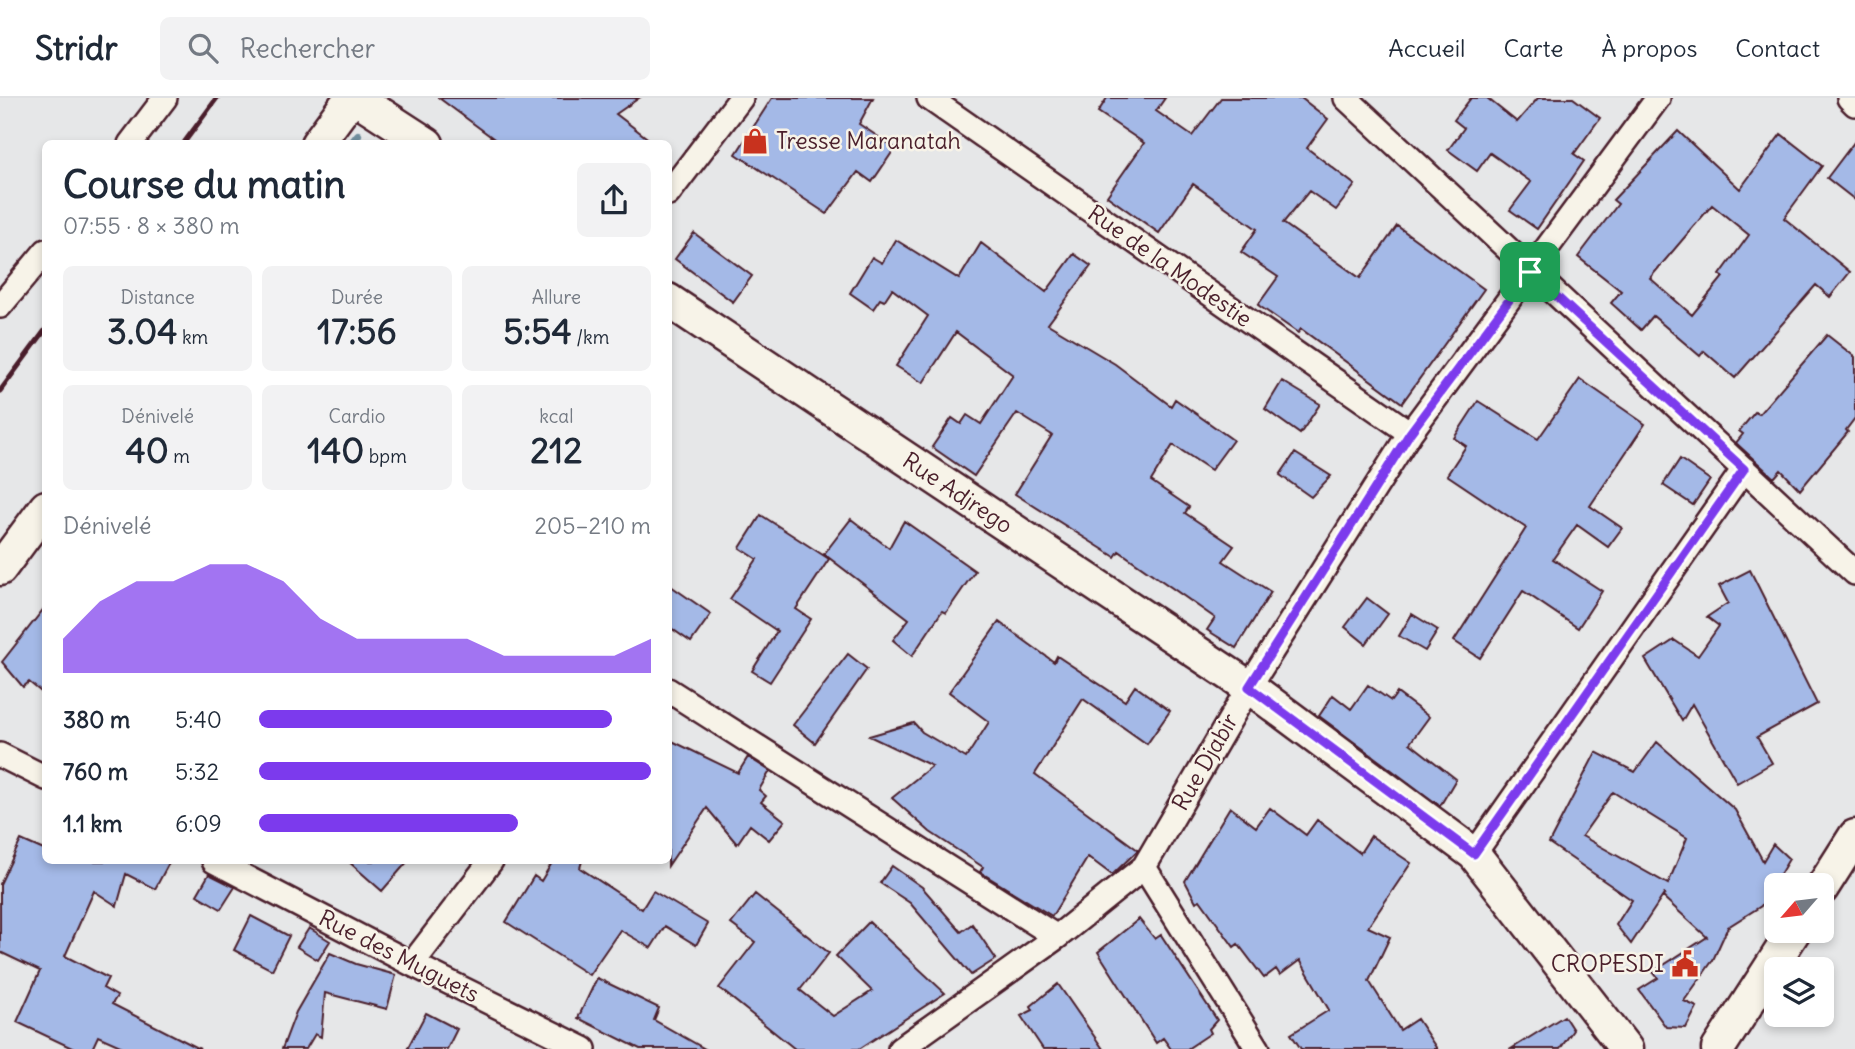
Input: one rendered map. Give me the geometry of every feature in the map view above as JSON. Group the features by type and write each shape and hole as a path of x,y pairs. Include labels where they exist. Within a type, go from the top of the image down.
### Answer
{"street":[{"path":"133,140 165,98"},
{"path":"320,140 354,98 421,140"},
{"path":"672,189 741,98"},
{"name":"Rue de la Modestie","path":"929,98 1410,433"},
{"path":"1346,98 1855,573"},
{"name":"Rue Djabir","path":"900,1049 1057,937 1144,867 1249,687 1410,433 1658,98"},
{"path":"1849,98 1855,104"},
{"path":"0,306 42,256"},
{"name":"Rue Adjrego","path":"672,303 1249,687 1474,854 1626,1049"},
{"path":"1474,854 1744,469"},
{"path":"0,569 42,512"},
{"path":"672,693 1057,937"},
{"path":"0,755 42,776"},
{"path":"1832,873 1855,836"},
{"name":"Rue des Muguets","path":"220,864 412,964 584,1049"},
{"path":"412,964 489,864"},
{"path":"1144,867 1258,1049"},
{"path":"1718,1049 1786,943"}],"building":[{"path":"439,98 639,98 616,114 650,140 496,140"},
{"path":"772,98 873,98 859,124 895,148 872,182 858,172 827,214 736,154"},
{"path":"1107,98 1165,98 1156,111 1192,136 1221,98 1301,98 1328,119 1307,148 1355,185 1336,210 1309,191 1283,223 1360,278 1397,226 1484,289 1402,403 1301,329 1298,333 1258,305 1278,277 1241,252 1257,229 1193,184 1159,233 1107,196 1144,143 1098,112"},
{"path":"1471,98 1487,98 1517,122 1538,98 1573,98 1600,118 1574,154 1584,161 1537,229 1510,210 1531,182 1490,153 1477,171 1448,150 1464,128 1454,120"},
{"path":"1678,131 1740,189 1781,134 1822,166 1784,218 1850,272 1830,297 1816,285 1735,378 1704,351 1700,356 1653,316 1641,330 1611,303 1621,291 1578,257 1618,204 1613,200","holes":["1712,205 1749,235 1720,275 1723,277 1692,315 1650,278"]},
{"path":"1855,141 1855,200 1827,178"},
{"path":"694,233 752,276 733,302 675,259"},
{"path":"896,240 959,279 981,243 1046,292 1074,254 1091,266 1048,324 1115,364 1171,406 1175,399 1233,440 1211,470 1173,445 1151,481 1189,507 1185,513 1234,546 1223,561 1271,592 1236,648 1207,630 1215,618 1119,551 1115,557 1015,494 1052,435 1017,413 974,476 932,447 952,418 961,424 967,415 981,424 1013,375 956,332 923,383 896,366 928,316 892,289 884,301 880,299 873,309 850,293 872,257 882,263"},
{"path":"1827,335 1855,357 1855,418 1846,430 1848,432 1800,490 1781,470 1774,478 1736,443 1743,434 1739,431 1755,412 1759,414"},
{"path":"1580,379 1645,424 1590,506 1622,528 1608,547 1577,525 1553,559 1602,591 1578,628 1523,591 1480,658 1454,641 1526,528 1447,475 1466,446 1454,438 1478,401 1538,439"},
{"path":"1282,381 1320,404 1300,434 1265,409"},
{"path":"1295,453 1331,476 1311,497 1280,475"},
{"path":"1680,459 1710,480 1693,505 1663,485"},
{"path":"761,515 829,559 796,609 811,619 770,682 752,671 777,631 730,599 757,559 740,548"},
{"path":"851,519 889,548 904,521 975,571 946,613 942,611 912,656 893,640 909,619 824,554"},
{"path":"1750,570 1817,704 1757,737 1772,763 1737,783 1692,704 1682,721 1645,659 1674,640 1698,656 1719,626 1707,617 1728,603 1719,586"},
{"path":"672,587 711,614 691,642 672,629"},
{"path":"1367,598 1388,614 1366,644 1345,627"},
{"path":"42,611 42,693 29,682 23,687 2,662"},
{"path":"1412,614 1438,630 1425,651 1399,636"},
{"path":"999,622 1054,662 1057,656 1125,701 1135,686 1170,711 1147,744 1083,699 1035,774 1138,850 1112,875 1088,857 1052,916 980,872 983,867 930,832 892,798 932,766 869,736 914,723 922,732 966,758 989,722 949,692"},
{"path":"848,654 867,669 815,743 793,725"},
{"path":"1368,685 1391,701 1397,693 1429,717 1410,743 1456,779 1440,806 1319,716 1333,695 1351,709"},
{"path":"672,741 738,773 748,757 770,771 759,790 766,796 761,802 785,821 769,840 750,825 737,844 707,808 672,860"},
{"path":"1657,742 1735,810 1763,861 1773,844 1789,859 1781,873 1764,873 1764,901 1761,906 1728,927 1713,960 1684,1001 1697,1007 1686,1028 1666,1027 1639,990 1658,978 1653,972 1707,937 1663,897 1665,893 1631,944 1616,925 1632,900 1549,843 1596,752 1635,772","holes":["1613,792 1687,838 1668,884 1582,836"]},
{"path":"1230,807 1256,827 1270,808 1306,835 1317,820 1360,853 1371,836 1411,863 1368,927 1390,937 1369,981 1400,1030 1417,1019 1437,1049 1301,1049 1291,1034 1329,1010 1300,960 1280,975 1276,969 1264,978 1238,944 1234,947 1200,900 1196,902 1185,881"},
{"path":"21,840 42,849 42,864 168,864 155,889 126,874 117,906 94,891 65,956 108,978 103,988 117,996 112,1004 200,1049 127,1049 98,1036 92,1049 74,1049 17,1022 40,971 0,952 0,884"},
{"path":"351,864 405,864 382,891"},
{"path":"551,864 581,864 580,868 642,909 653,891 708,924 696,945 665,926 651,948 620,930 589,975 506,922 534,876 541,881"},
{"path":"892,866 922,887 961,932 972,924 996,959 971,975 910,903 880,883"},
{"path":"209,874 235,887 221,909 197,895"},
{"path":"755,894 829,953 800,990 833,1016 872,991 836,956 869,922 945,993 859,1049 795,1049 719,988 755,942 731,924"},
{"path":"251,916 289,936 272,970 234,950"},
{"path":"1139,919 1155,939 1161,935 1217,1020 1209,1029 1211,1033 1187,1049 1171,1049 1163,1038 1156,1043 1098,952"},
{"path":"309,928 330,941 318,960 297,947"},
{"path":"330,953 356,964 396,975 387,1009 325,993 321,1037 315,1034 306,1049 282,1049 296,1012"},
{"path":"597,978 659,1008 654,1020 705,1049 640,1049 578,1018"},
{"path":"1058,984 1103,1049 1043,1049 1021,1016 1033,1010 1031,1006"},
{"path":"426,1013 457,1029 447,1049 407,1049"},
{"path":"1564,1016 1573,1030 1560,1049 1511,1049"}],"waterway":[{"path":"354,140 358,135"}],"railway":[{"path":"186,140 217,98"},
{"path":"0,391 42,334"}],"place":[{"name":"Tresse Maranatah","path":"755,141"},
{"name":"CROPESDI","path":"1685,964"}],"route":[{"path":"1530,272 1744,469 1474,854 1249,687 1410,433 1530,272"}]}
